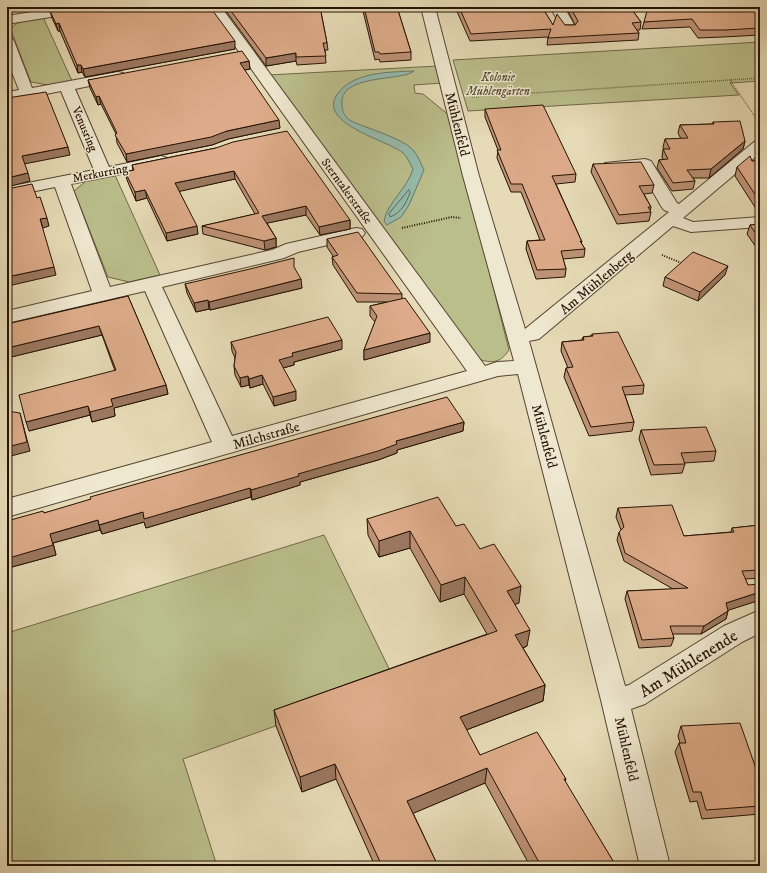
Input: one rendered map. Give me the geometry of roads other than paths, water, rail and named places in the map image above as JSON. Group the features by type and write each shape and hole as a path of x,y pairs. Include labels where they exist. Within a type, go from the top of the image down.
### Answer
{"street":[{"path":"7,20 33,11 88,7"},
{"name":"Sterntalerstraße","path":"214,7 239,53 296,131 375,230 480,374"},
{"name":"Mühlenfeld","path":"428,7 451,98 485,224 518,336 615,700 655,866"},
{"path":"557,7 570,28"},
{"path":"7,41 27,93"},
{"path":"7,97 134,73"},
{"name":"Venusring","path":"66,86 103,172"},
{"name":"Am Mühlenberg","path":"518,336 532,335 760,145"},
{"name":"Merkurring","path":"7,192 179,157"},
{"path":"604,166 645,164 676,215 691,227 760,222"},
{"name":"Merkurring","path":"61,181 103,294"},
{"path":"7,317 278,254 292,248 375,230"},
{"path":"151,283 224,446"},
{"name":"Milchstraße","path":"7,508 497,369 526,367"},
{"name":"Am Mühlenende","path":"615,700 635,696 733,634 760,621"}],"water":[{"path":"414,71 407,74 359,83 349,88 343,95 342,108 347,118 402,142 414,151 424,170 409,205 401,217 387,225 384,221 386,214 406,183 413,169 403,153 356,129 344,121 336,113 334,103 339,92 354,80 374,74"}],"park label":[{"name":"Kolonie Mühlengärten","path":"498,84"}]}
